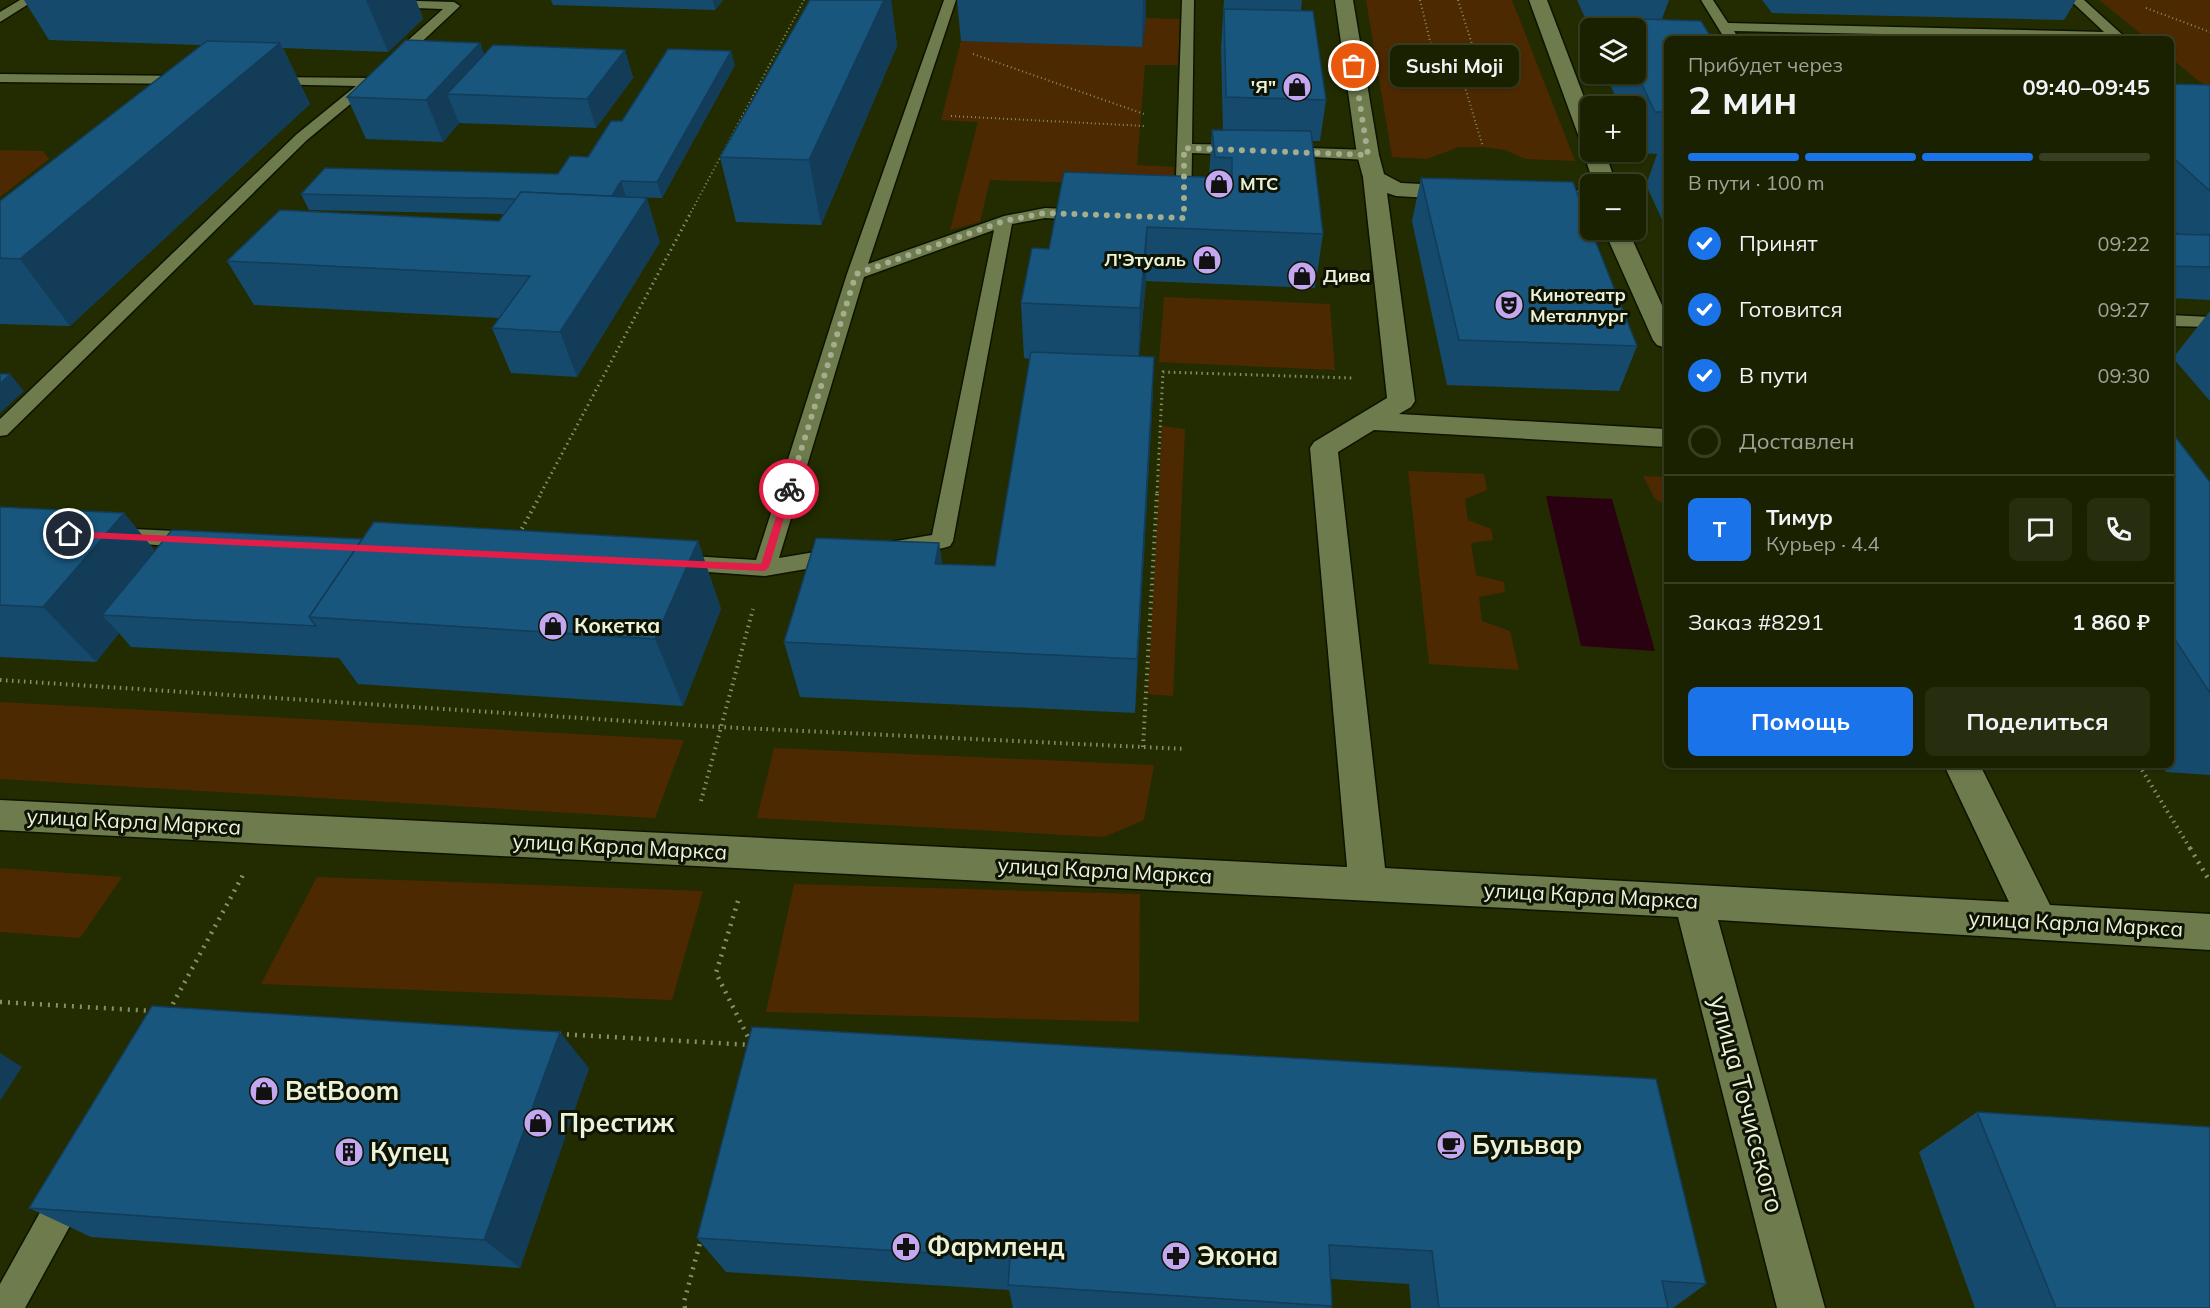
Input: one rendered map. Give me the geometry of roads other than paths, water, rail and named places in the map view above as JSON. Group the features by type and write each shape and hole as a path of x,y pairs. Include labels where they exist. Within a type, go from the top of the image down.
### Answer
{"street":[{"path":"1344,0 1371,166 1401,401 1324,448 1368,885"},
{"path":"1538,0 1580,113"},
{"path":"1371,166 1396,189 1479,194"},
{"path":"1514,196 1580,198"},
{"path":"1621,240 1664,336"},
{"path":"1370,421 1664,438"},
{"path":"1963,768 2038,921"},
{"name":"улица Карла Маркса","path":"0,815 1693,901 2210,932"},
{"name":"улица Точисского","path":"1693,901 1801,1308"}],"lane":[{"path":"0,18 29,0"},
{"path":"765,567 856,274 951,0"},
{"path":"1172,218 1184,218 1188,0"},
{"path":"1707,0 1730,36"},
{"path":"2076,0 2116,36"},
{"path":"0,430 302,137 370,82 454,6 375,3"},
{"path":"1724,27 2046,36"},
{"path":"0,78 203,80"},
{"path":"250,81 370,82"},
{"path":"1184,138 1371,166"},
{"path":"856,274 1004,221 1045,213 1103,215"},
{"path":"883,550 942,541 1004,221"},
{"path":"2174,320 2210,321"},
{"path":"94,535 212,541"},
{"path":"659,563 765,567 859,553"},
{"path":"6,1308 85,1165"}],"place":[{"name":"Sushi Moji","path":"1354,66"},
{"name":"'Я\"","path":"1297,87"},
{"name":"МТС","path":"1219,184"},
{"name":"Л'Этуаль","path":"1207,260"},
{"name":"Дива","path":"1302,276"},
{"name":"Кинотеатр Металлург","path":"1509,305"},
{"name":"Кокетка","path":"553,626"},
{"name":"BetBoom","path":"264,1091"},
{"name":"Престиж","path":"538,1123"},
{"name":"Бульвар","path":"1451,1145"},
{"name":"Купец","path":"349,1152"},
{"name":"Фармленд","path":"906,1247"},
{"name":"Экона","path":"1176,1256"}]}
